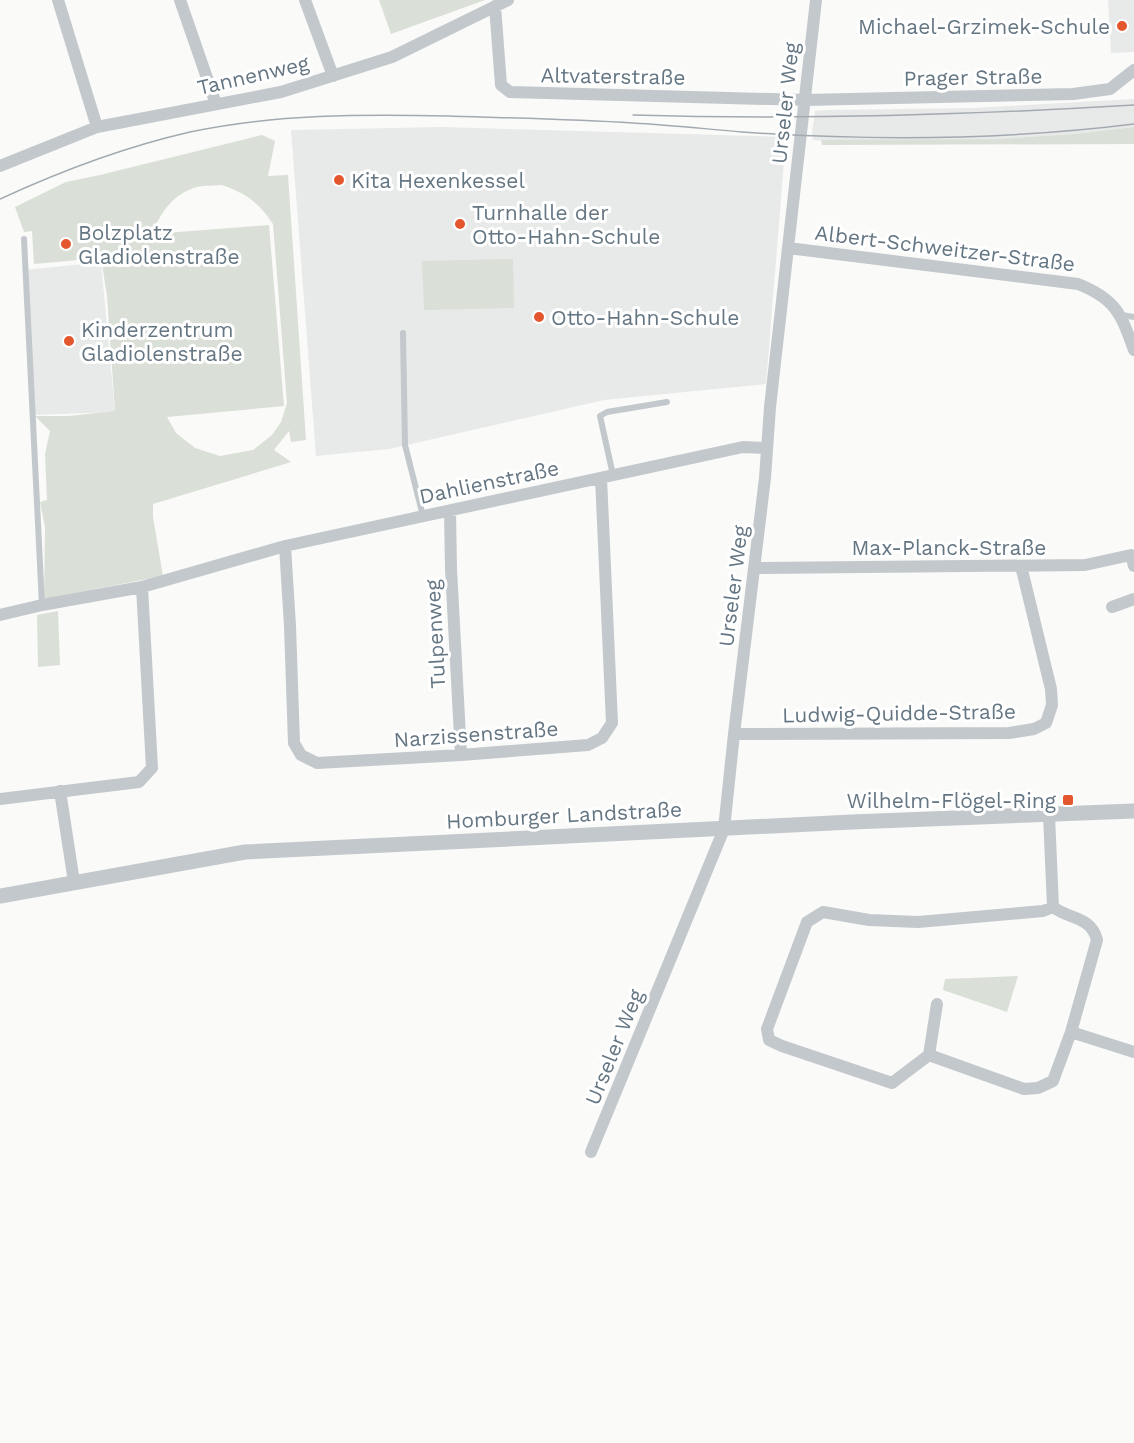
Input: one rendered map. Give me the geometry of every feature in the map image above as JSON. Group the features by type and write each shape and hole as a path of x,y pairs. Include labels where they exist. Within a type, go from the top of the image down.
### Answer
{"street":[{"path":"58,0 97,127"},
{"path":"180,0 216,104"},
{"path":"305,0 333,76"},
{"name":"Tannenweg","path":"0,166 97,127 281,92 392,57 508,0"},
{"name":"Urseler Weg","path":"591,1152 724,829 765,478 766,448 816,0"},
{"name":"Altvaterstraße","path":"495,6 501,85 510,93 805,100"},
{"name":"Prager Straße","path":"805,100 1072,94 1110,89 1134,70"},
{"name":"Albert-Schweitzer-Straße","path":"789,248 1078,284 1103,296 1128,316 1134,350"},
{"name":"Dahlienstraße","path":"0,615 42,604 142,587 285,546 743,447 766,448"},
{"name":"Narzissenstraße","path":"285,546 294,743 301,754 317,763 588,745 602,738 612,723 601,478"},
{"name":"Tulpenweg","path":"450,511 460,755"},
{"name":"Max-Planck-Straße","path":"755,568 1085,565 1131,555 1134,566"},
{"name":"Ludwig-Quidde-Straße","path":"734,734 1009,733 1034,729 1046,723 1052,705 1051,689 1021,566"},
{"path":"0,799 140,782 152,768 142,587"},
{"path":"1112,607 1134,599"},
{"path":"60,791 74,882"},
{"name":"Homburger Landstraße","path":"0,896 245,852 1134,811"},
{"path":"929,1055 1024,1089 1038,1088 1053,1081 1071,1032 1098,940 1095,930 1088,922 1062,914 1053,907 1049,816"},
{"path":"937,1004 929,1055 892,1083 769,1040 768,1029 807,922 823,912 869,920 918,922 1043,911 1053,907"},
{"path":"1071,1032 1134,1052"}],"lane":[{"path":"24,239 42,604"},
{"path":"403,333 405,445 423,516"},
{"path":"614,475 600,416 607,412 667,402"}],"shaded area":[{"path":"379,0 485,0 391,34"},
{"name":"Michael-Grzimek-Schule","path":"1108,0 1134,0 1134,52 1111,53"},
{"path":"1134,99 1134,127 1074,134 999,139 829,141 813,140 812,133 815,111 972,108"},
{"name":"Otto-Hahn-Schule","path":"442,127 786,137 766,384 604,400 389,449 316,456 291,130"},
{"path":"1134,127 1134,144 822,145 821,140 999,139"},
{"path":"262,135 275,141 268,176 288,175 306,440 291,442 289,431 274,450 291,462 153,504 163,576 44,599 45,527 40,502 47,500 45,454 50,431 35,416 69,416 115,411 107,296 101,258 34,264 32,231 24,232 15,207 66,182","holes":["222,185 251,200 273,224 287,403 281,422 272,435 253,450 220,456 195,448 176,433 167,417 284,406 269,225 152,234 164,211 181,194 203,186"]},
{"path":"513,259 514,308 424,310 422,261"},
{"name":"Kinderzentrum Gladiolenstraße","path":"101,262 115,412 33,415 25,270"},
{"path":"58,611 60,665 38,667 37,615"},
{"path":"1018,976 1007,1012 943,990 945,979"}],"tram line":[{"path":"633,115 884,116 1134,105"},
{"path":"0,199 70,169 141,145 222,126 286,118 384,115 541,119 791,135 889,138 988,136 1134,124"}],"place":[{"name":"Michael-Grzimek-Schule","path":"1122,26"},
{"name":"Kita Hexenkessel","path":"339,180"},
{"name":"Turnhalle der Otto-Hahn-Schule","path":"460,224"},
{"name":"Bolzplatz Gladiolenstraße","path":"66,244"},
{"name":"Otto-Hahn-Schule","path":"539,317"},
{"name":"Kinderzentrum Gladiolenstraße","path":"69,341"},
{"name":"Wilhelm-Flögel-Ring","path":"1068,800"}]}
